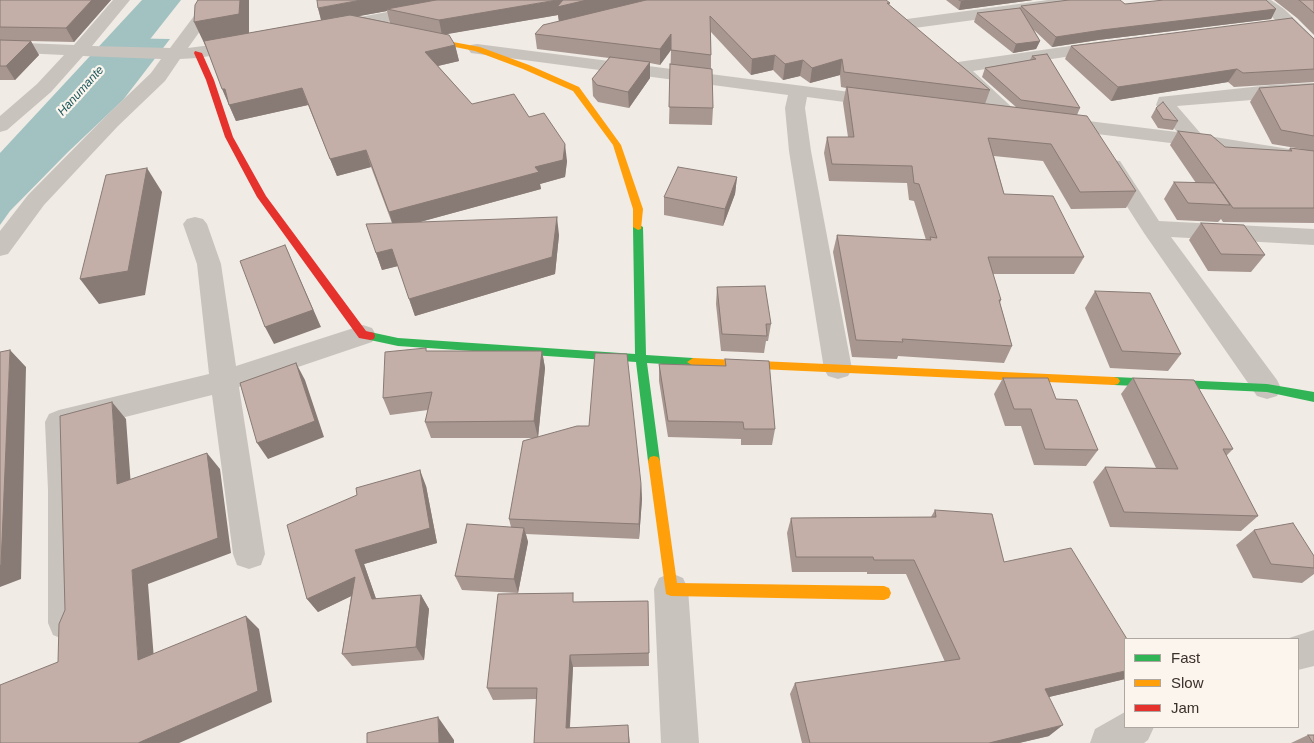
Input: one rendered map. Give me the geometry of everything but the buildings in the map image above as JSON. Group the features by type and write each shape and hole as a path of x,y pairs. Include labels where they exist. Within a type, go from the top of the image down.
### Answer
{"street":[{"path":"0,126 89,50 122,0"},
{"path":"0,248 36,200 111,122 158,77 170,53 214,0"},
{"path":"324,28 481,0"},
{"path":"907,24 1085,0"},
{"path":"1260,0 1290,23 1314,48"},
{"path":"892,12 922,36"},
{"path":"353,23 380,29"},
{"path":"1263,26 1290,23"},
{"path":"409,35 477,49 904,104"},
{"path":"477,49 525,37"},
{"path":"0,48 198,54 246,44"},
{"path":"958,68 1118,44"},
{"path":"477,49 526,67 576,89 617,145 638,208 641,360 671,589 680,743"},
{"path":"198,54 210,80 229,137 262,197 363,335"},
{"path":"944,56 1027,119"},
{"path":"1195,140 1166,105 1166,101 1314,89"},
{"path":"799,90 795,108 800,151 838,369"},
{"path":"981,114 1195,140 1314,159"},
{"path":"1087,127 1152,228 1268,388"},
{"path":"195,224 209,264 224,382 250,554"},
{"path":"1152,228 1314,237"},
{"path":"65,623 63,490 59,422 224,382 363,335 398,342 641,360 1268,388 1314,398"},
{"path":"671,589 884,593"},
{"path":"1299,652 1314,648"},
{"path":"1109,743 1133,728"}],"water":[{"path":"116,38 170,39 123,100 68,152 10,211 0,225 0,158 45,118"}],"waterway":[{"name":"Hanumante","path":"0,183 126,43 162,0"}],"traffic: fast":[{"path":"638,227 641,360 654,461"},
{"path":"370,336 398,342 693,362"},
{"path":"1114,381 1267,388 1314,397"}],"traffic: slow":[{"path":"418,37 477,49 526,67 576,89 617,145 638,209 638,227"},
{"path":"693,362 1114,381"},
{"path":"654,461 671,589 884,593"}],"traffic: jam":[{"path":"198,53 210,80 229,137 262,197 363,335 370,336"}]}
